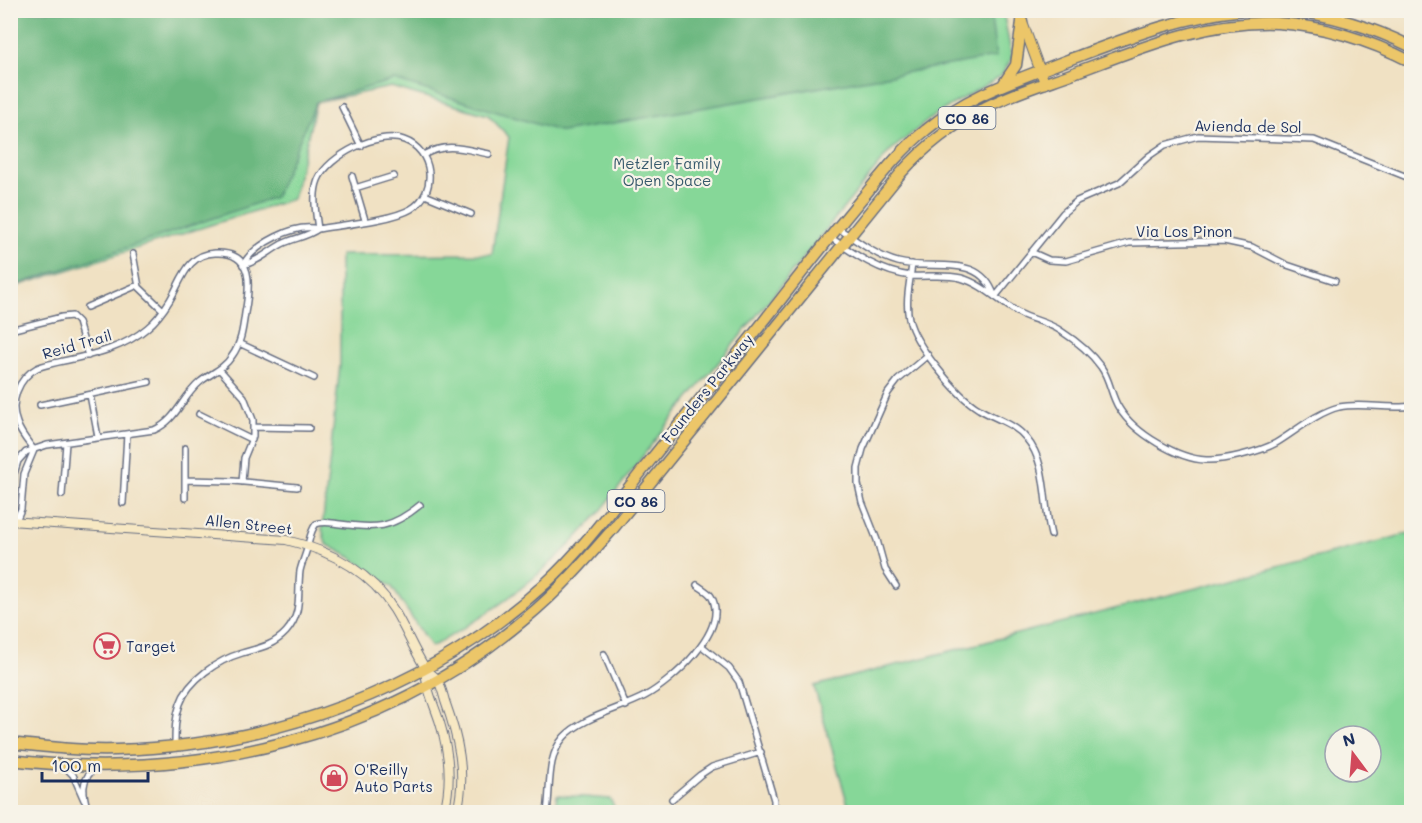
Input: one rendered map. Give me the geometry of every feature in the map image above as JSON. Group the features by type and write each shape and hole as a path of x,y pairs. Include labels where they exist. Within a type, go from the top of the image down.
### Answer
{"highway":[{"name":"Founders Parkway","path":"10,742 52,748 113,751 174,747 237,737 312,717 371,694 425,669 484,633 549,580 604,518 837,227 900,154 923,132 979,95 1003,84 1171,23 1205,15 1243,10"},
{"path":"1288,10 1342,15 1412,47"},
{"path":"1003,84 1016,65 1022,22"},
{"name":"Founders Parkway","path":"10,760 64,765 138,766 206,759 279,744 338,726 380,709 437,680 510,631 577,570 649,486 910,163 944,133 998,101 1158,42 1221,26 1262,23 1348,34 1412,62"},
{"path":"138,766 165,754 174,747"}],"main road":[{"path":"1018,10 1045,84"}],"street":[{"path":"342,107 361,146"},
{"name":"Avienda de Sol","path":"995,297 1070,206 1119,183 1158,149 1186,137 1314,140 1412,179"},
{"path":"13,521 15,467 23,454 46,446 149,432 164,425 174,416 200,382 220,370 232,357 239,343 250,286 248,274 243,265 255,262 285,243 309,236 318,230 406,212 425,195 429,183 429,174 423,155 412,143 398,138 378,139 332,161 321,175 315,193 318,230"},
{"path":"423,155 445,147 489,154"},
{"path":"352,176 365,220"},
{"path":"356,188 394,176"},
{"path":"425,195 471,214"},
{"path":"837,227 885,257 912,264 947,265 976,272 990,282 995,297"},
{"path":"830,237 878,267 910,275 959,278 975,284 1019,313 1061,331 1101,367 1116,403 1126,418 1170,450 1194,459 1217,460 1266,448 1323,413 1339,407 1412,406"},
{"name":"Via Los Pinon","path":"1031,252 1048,260 1066,261 1129,243 1224,241 1252,247 1293,267 1335,281"},
{"name":"Reid Trail","path":"34,450 21,433 13,417 16,394 30,373 45,365 114,348 136,336 149,327 164,310 184,272 200,257 224,253 233,256 243,265"},
{"path":"133,254 138,285 164,310"},
{"path":"912,264 908,300 913,333 928,356 971,404 1013,426 1026,438 1039,464 1051,535"},
{"path":"87,307 138,285"},
{"path":"10,330 72,316 78,322 88,356"},
{"path":"239,343 314,378"},
{"path":"896,586 885,569 877,540 862,502 858,484 858,468 863,449 888,393 898,380 928,356"},
{"path":"220,370 247,401 254,427 252,440 245,455 242,482"},
{"path":"40,405 149,382"},
{"path":"90,395 98,438"},
{"path":"199,414 252,440"},
{"path":"254,427 309,428"},
{"path":"123,503 127,434"},
{"path":"62,495 66,443"},
{"path":"185,448 185,498"},
{"path":"13,521 21,509 25,470 34,450"},
{"path":"185,480 242,482 297,488"},
{"path":"174,747 178,712 182,698 191,686 211,668 224,661 273,644 293,622 298,610 300,570 311,531 317,522 380,527 400,520 420,505"},
{"name":"Allen Street","path":"13,521 272,538 308,545 352,566 379,590 402,624 425,669"},
{"path":"548,813 552,765 557,746 562,739 579,725 648,695 666,682 703,646 711,633 714,606 711,595 697,585"},
{"path":"703,646 736,675 745,696 774,800 774,813"},
{"path":"604,654 626,706"},
{"path":"425,669 437,680 451,717 460,755 461,784 458,813"},
{"path":"425,669 426,686 440,722 447,749 449,777 445,812"},
{"path":"672,799 712,767 761,752"},
{"path":"64,765 73,775 88,813"},
{"path":"85,802 85,779 99,766"}],"green space":[{"path":"990,10 996,57 562,132 394,80 316,102 275,197 11,287 11,11"},
{"name":"Metzler Family Open Space","path":"52,11 1003,11 1012,58 1001,76 936,114 890,151 582,532 522,588 455,634 431,647 392,587 352,558 326,544 322,529 340,365 340,255 492,254 509,137 488,115 391,87 316,102 293,199 11,288 11,22"},
{"path":"1411,533 1411,812 850,812 814,686"},
{"path":"557,795 610,799 617,812 555,812"}],"place":[{"name":"Target","path":"107,646"},
{"name":"O'Reilly Auto Parts","path":"334,778"}]}
